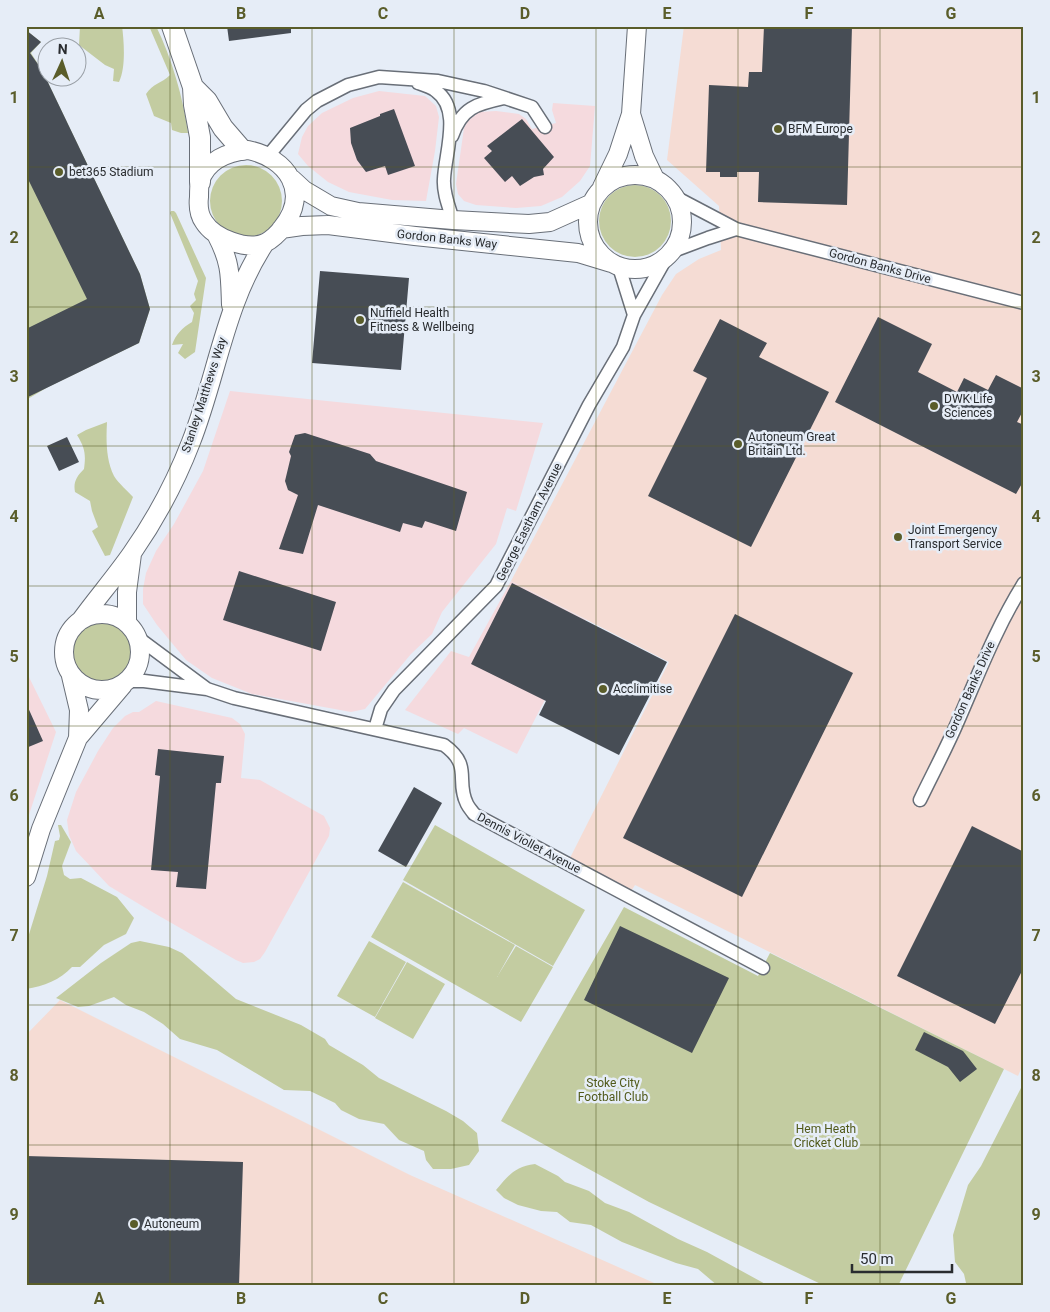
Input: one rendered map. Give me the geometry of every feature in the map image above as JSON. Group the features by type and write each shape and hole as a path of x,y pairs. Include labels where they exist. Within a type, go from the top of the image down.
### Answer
{"highway":[{"path":"172,26 194,87 194,105 200,137 200,182"},
{"path":"194,87 207,101 228,136 242,150"}],"main road":[{"path":"602,187 616,178 634,174 655,179 679,199 683,219 681,236 670,255 651,266 635,269 615,265 595,248 588,231 587,218 590,204 602,187 618,154 631,114 637,26"},
{"path":"631,114 644,156 655,179"},
{"path":"242,150 254,151 268,156 283,168 295,186 294,201 288,219 282,229 265,243 240,244 217,236 204,222 200,214 198,204 200,182 216,160 233,151 242,150"},
{"name":"Gordon Banks Way","path":"292,179 304,190 331,206 358,212 453,220 529,224 550,222 590,204"},
{"name":"Gordon Banks Way","path":"282,229 302,226 328,226 578,253 615,265"},
{"name":"Stanley Matthews Way","path":"217,236 226,253 230,273 231,314"},
{"name":"Stanley Matthews Way","path":"81,620 132,554 158,510 191,443 231,314 252,263 265,243"},
{"name":"Stanley Matthews Way","path":"132,554 127,592 132,630"},
{"path":"26,877 40,829 78,738 135,672 140,656 132,630 116,617 102,614 91,615 74,626 66,637 63,654 66,667 71,676 78,710 78,738"},
{"path":"71,676 86,688 97,691 107,690 125,683"}],"street":[{"path":"268,156 306,110 317,101 348,85 378,77 438,81 484,90 532,107 545,127"},
{"path":"414,80 436,91 447,103 451,138"},
{"path":"453,220 444,190 444,176 455,126 472,107 504,98"},
{"name":"Gordon Banks Drive","path":"679,199 736,229 1024,303"},
{"path":"670,255 708,238 736,229"},
{"name":"George Eastham Avenue","path":"375,729 381,709 394,690 496,586 590,404 623,347 634,315 670,255"},
{"path":"615,265 634,315"},
{"name":"Gordon Banks Drive","path":"920,800 958,722 986,654 1007,610 1024,583"},
{"name":"Dennis Viollet Avenue","path":"132,630 207,689"},
{"name":"Dennis Viollet Avenue","path":"125,683 144,681 207,689 234,698 444,745 458,758 462,768 464,794 467,804 474,814 762,968"}],"shaded area":[{"path":"684,26 1024,26 1024,1062 1018,1076 635,885 630,893 570,858 669,662 511,581 662,295 676,274 699,259 721,250 719,206 667,160"},
{"path":"379,91 425,96 436,106 439,117 426,201 392,200 349,192 328,182 308,166 298,154 302,137 308,126 322,113 353,98"},
{"path":"553,103 595,106 590,166 580,181 562,197 541,206 516,208 476,205 464,201 458,194 456,184 464,128 468,121 479,112 496,111 519,114 526,119 532,129 556,123 552,110"},
{"path":"230,391 543,423 516,511 507,508 496,544 442,612 432,634 411,654 365,709 351,712 252,694 212,678 186,660 157,625 143,604 146,573 156,551 174,524 203,471"},
{"path":"511,581 586,620 517,754 464,728 458,734 405,710 451,651 469,657"},
{"path":"26,671 56,732 26,824"},
{"path":"156,701 232,718 240,724 245,734 241,778 260,780 324,816 330,828 329,836 265,952 260,959 254,962 243,963 236,960 109,886 76,851 69,835 67,820 76,792 98,751 113,728 125,716 133,712 139,712"},
{"path":"60,1000 410,1175 661,1286 26,1286 26,1035"}],"green space":[{"path":"80,26 122,26 124,62 119,82 113,81 114,69 105,65 88,52 88,38 79,38"},
{"path":"149,26 156,26 172,65 180,92 188,133 172,130 171,123 154,116 146,94 151,88 170,75"},
{"name":"bet365 Stadium","path":"26,30 38,40 38,45 31,53 38,64 38,88 51,88 140,274 150,309 139,343 48,387 26,400"},
{"path":"246,165 266,171 276,181 282,201 276,221 266,231 246,237 226,231 216,221 210,201 216,181 226,171"},
{"path":"635,185 655,191 665,201 671,221 665,241 655,251 635,257 615,251 605,241 599,221 605,201 615,191"},
{"path":"171,211 176,213 206,278 195,352 185,359 178,353 183,344 172,345 180,332 192,322 194,313 190,306 196,300 194,294 198,281 170,213"},
{"path":"107,422 107,450 111,470 116,479 133,497 110,555 105,556 92,531 98,527 90,501 75,492 75,485 76,479 84,469 85,459 83,448 77,435"},
{"path":"96,621 108,621 119,626 127,634 132,645 130,663 119,676 108,681 96,681 85,676 77,668 72,657 72,645 77,634 85,626"},
{"path":"58,825 61,825 71,842 62,866 64,875 70,879 81,878 117,897 134,918 126,934 104,945 80,967 72,967 51,982 26,989 26,944 47,876 55,841 59,840"},
{"path":"435,825 585,910 553,966 403,880"},
{"path":"403,882 515,945 497,977 516,946 553,967 521,1022 371,937"},
{"name":"Hem Heath Cricket Club","path":"624,907 758,976 770,953 1004,1069 898,1286 825,1286 649,1202 501,1121"},
{"path":"140,941 169,947 182,953 236,999 301,1025 325,1039 329,1045 363,1065 379,1078 463,1121 477,1133 479,1151 469,1165 451,1169 433,1169 426,1160 424,1151 399,1140 384,1124 359,1119 341,1110 335,1103 310,1091 284,1090 217,1050 180,1039 163,1024 114,997 89,1006 78,1007 56,998 101,963 131,943"},
{"path":"369,941 406,962 375,1017 337,996"},
{"path":"407,962 445,984 413,1039 375,1018"},
{"path":"1024,1082 1024,1286 968,1286 964,1274 955,1262 953,1235 968,1185 981,1166"},
{"path":"535,1164 558,1176 565,1182 589,1191 605,1203 629,1212 769,1286 718,1286 698,1269 676,1263 622,1242 591,1225 570,1222 557,1212 541,1211 518,1205 504,1198 496,1190 517,1170"}],"building":[{"path":"227,26 291,26 291,33 229,41"},
{"name":"BFM Europe","path":"764,26 852,26 847,205 758,202 759,172 737,172 737,177 720,177 720,172 706,172 709,85 748,87 749,72 762,72"},
{"name":"bet365 Stadium","path":"26,30 38,40 38,45 30,53 38,64 38,88 51,88 140,274 150,309 139,343 26,398 26,329 87,299 26,175"},
{"path":"394,109 415,166 388,175 385,166 366,172 357,160 351,143 350,128"},
{"path":"522,119 554,157 543,169 544,175 534,177 520,186 512,176 505,182 484,158 492,151 487,146"},
{"name":"Nuffield Health Fitness & Wellbeing","path":"320,271 409,278 401,370 312,363"},
{"name":"DWK Life Sciences","path":"878,317 932,344 918,372 957,392 964,378 988,390 996,375 1024,389 1024,409 1017,422 1024,425 1024,480 1016,494 835,402"},
{"name":"Autoneum Great Britain Ltd.","path":"720,319 767,343 759,357 829,392 751,547 648,496 707,378 693,371"},
{"path":"305,433 370,454 376,461 467,492 456,531 425,521 422,528 403,523 400,532 318,505 303,554 279,549 298,495 288,490 285,481 291,456 289,452 295,435"},
{"path":"67,437 79,462 59,471 47,446"},
{"path":"239,571 336,602 321,651 223,620"},
{"path":"512,583 667,662 619,755 539,715 546,701 471,664"},
{"path":"735,614 853,673 742,897 623,838"},
{"path":"26,703 43,741 26,748"},
{"path":"158,749 224,756 221,783 216,783 206,889 176,887 178,872 151,870 160,776 155,775"},
{"path":"414,787 442,803 406,867 378,851"},
{"path":"972,826 1024,852 1024,967 995,1024 897,976"},
{"path":"620,926 729,978 692,1053 584,1000"},
{"path":"924,1032 963,1051 977,1069 960,1082 948,1067 915,1050"},
{"name":"Autoneum","path":"26,1156 243,1162 239,1286 26,1286"}],"place":[{"name":"BFM Europe","path":"778,129"},
{"name":"bet365 Stadium","path":"59,172"},
{"name":"Nuffield Health Fitness & Wellbeing","path":"360,320"},
{"name":"DWK Life Sciences","path":"934,406"},
{"name":"Autoneum Great Britain Ltd.","path":"738,444"},
{"name":"Joint Emergency Transport Service","path":"898,537"},
{"name":"Acclimitise","path":"603,689"},
{"name":"Autoneum","path":"134,1224"}],"park label":[{"name":"Stoke City Football Club","path":"613,1090"}]}
